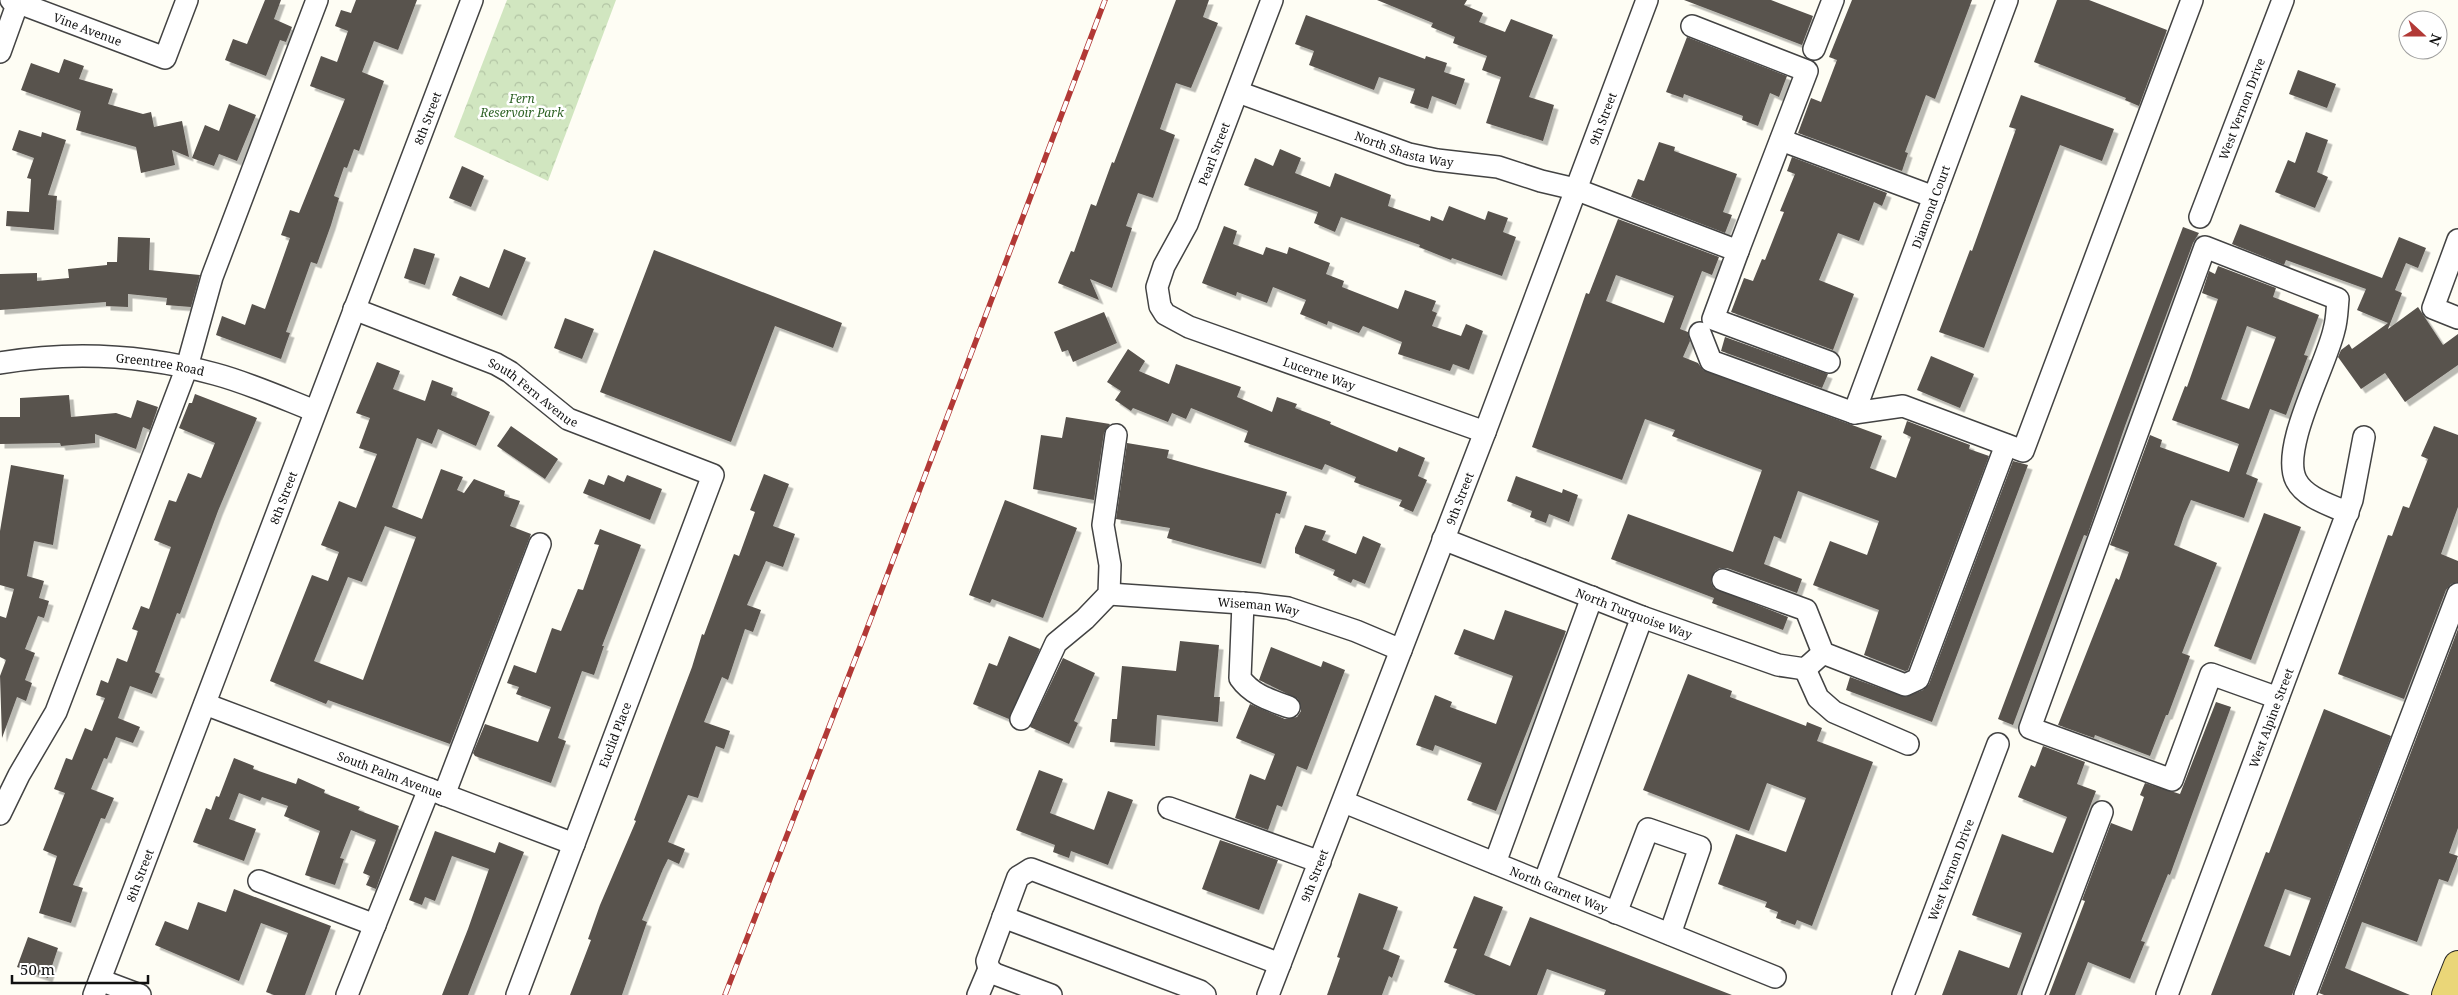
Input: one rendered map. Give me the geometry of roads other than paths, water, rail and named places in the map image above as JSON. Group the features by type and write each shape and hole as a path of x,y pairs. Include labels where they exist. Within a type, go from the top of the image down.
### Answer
{"main road":[{"path":"2446,995 2458,965"}],"street":[{"name":"Vine Avenue","path":"14,1 165,58 187,0"},
{"path":"0,814 19,776 56,712 187,367 212,277 317,0"},
{"name":"8th Street","path":"97,987 472,0"},
{"name":"Pearl Street","path":"1160,306 1157,297 1159,277 1187,224 1272,0"},
{"name":"9th Street","path":"1268,995 1344,802 1485,432 1647,0"},
{"path":"1814,49 1833,0"},
{"name":"Diamond Court","path":"1854,413 2007,0"},
{"path":"1700,333 1711,361 1854,413 1903,406 2023,451 2192,0"},
{"name":"West Vernon Drive","path":"2200,217 2283,0"},
{"path":"0,52 14,1"},
{"path":"1692,26 1807,71 1713,319 1829,362"},
{"name":"North Shasta Way","path":"1238,92 1409,154 1437,160 1498,167 1541,181 1575,189 1738,251"},
{"path":"1781,140 1934,197"},
{"path":"2458,243 2432,308 2458,318"},
{"path":"2278,698 2211,674 2172,780 2030,728 2205,247 2338,299 2334,329 2297,436 2292,463 2296,481 2313,497 2348,513"},
{"name":"Lucerne Way","path":"1160,306 1175,321 1189,328 1485,432"},
{"name":"South Fern Avenue","path":"354,309 496,364 510,372 568,418 713,475"},
{"name":"Greentree Road","path":"0,363 32,358 99,355 187,367 216,374 315,411"},
{"path":"1021,719 1056,643 1085,619 1109,594 1110,565 1103,525 1116,435"},
{"name":"West Alpine Street","path":"2166,995 2348,513 2364,438"},
{"path":"1723,580 1806,610 1823,653 1905,685 1918,679 2006,445"},
{"name":"Euclid Place","path":"517,995 713,475"},
{"name":"North Turquoise Way","path":"1443,539 1642,617 1778,665 1805,669"},
{"path":"347,995 375,926 437,792 540,544"},
{"name":"Wiseman Way","path":"1109,594 1288,608 1356,631 1401,650"},
{"path":"2305,995 2458,594"},
{"path":"1495,863 1592,597"},
{"path":"1243,603 1240,678 1246,687 1257,695 1289,707"},
{"path":"1544,883 1642,617"},
{"path":"1823,653 1805,669 1818,698 1834,712 1908,744"},
{"name":"South Palm Avenue","path":"205,704 574,844"},
{"name":"West Vernon Drive","path":"1903,995 1998,744"},
{"name":"North Garnet Way","path":"1344,802 1775,977"},
{"path":"1168,808 1320,862"},
{"path":"2032,995 2102,812"},
{"path":"1616,913 1648,829 1700,847 1670,934"},
{"path":"1051,995 995,974 989,969 987,961 1018,877 1031,869 1280,964"},
{"path":"259,881 375,926"},
{"path":"1003,917 1200,991 1205,995"},
{"path":"978,995 989,969"},
{"path":"97,987 140,995"}],"railway":[{"path":"725,995 865,634 1105,0"}],"park label":[{"name":"Fern Reservoir Park","path":"522,105"}]}
